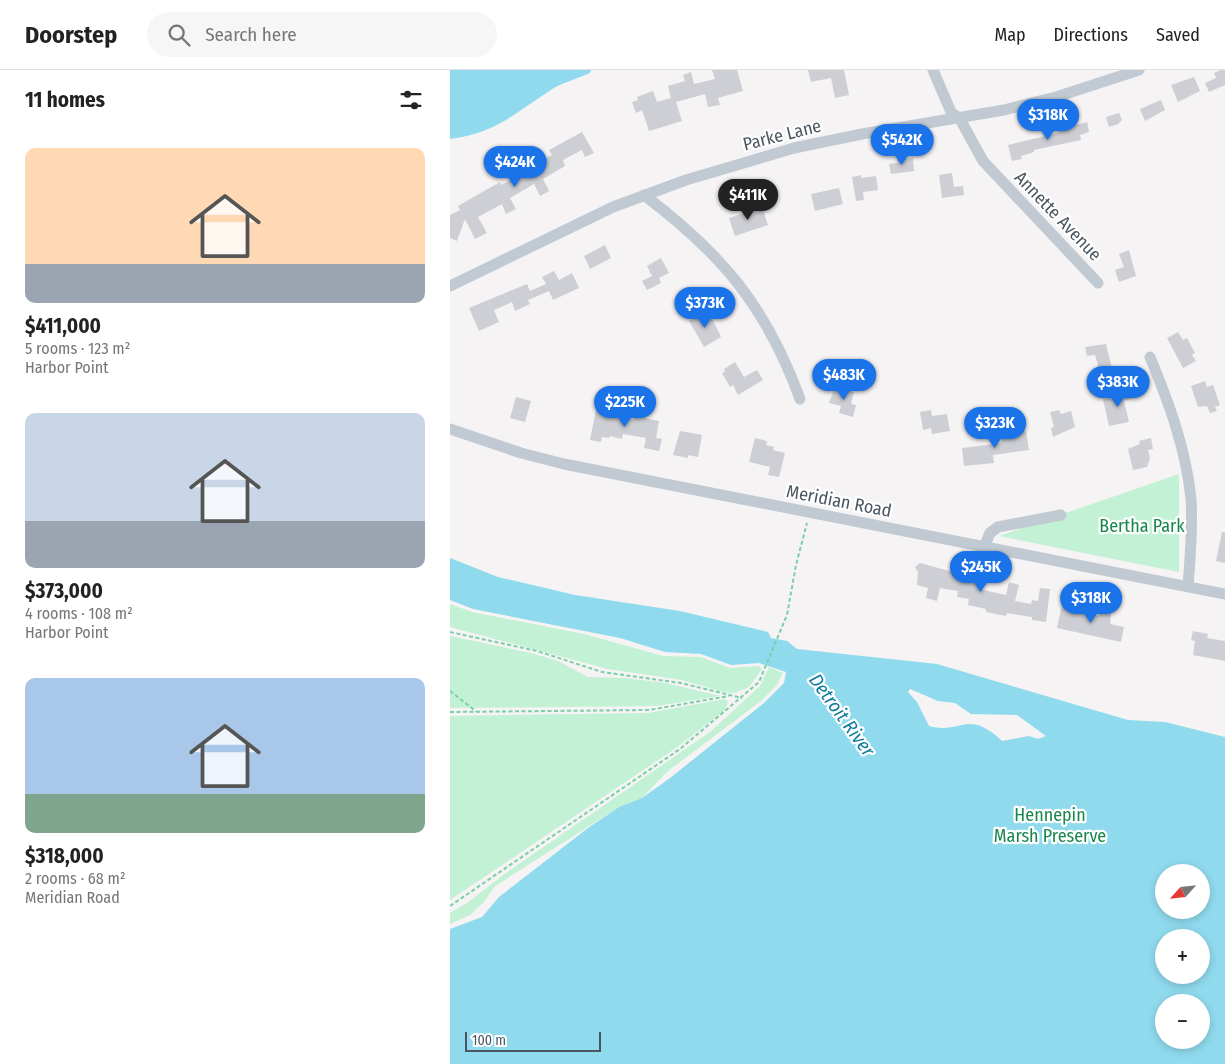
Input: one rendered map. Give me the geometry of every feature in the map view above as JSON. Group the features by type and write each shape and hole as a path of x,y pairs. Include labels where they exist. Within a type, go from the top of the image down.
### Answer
{"street":[{"name":"Annette Avenue","path":"933,70 951,112 960,119 973,147 993,174 1098,284"},
{"name":"Parke Lane","path":"450,286 613,207 721,169 794,148 862,134 960,119 1056,97 1139,70"},
{"path":"644,195 680,222 713,253 741,284 777,343 800,399"},
{"path":"1150,357 1175,421 1188,477 1192,528 1188,587"},
{"name":"Meridian Road","path":"450,429 521,453 564,464 1225,594"},
{"path":"984,547 990,533 998,527 1061,515"}],"path":[{"path":"450,906 680,749 760,682 791,599 796,565 805,529"},
{"path":"450,632 537,651 602,672 681,683 742,698"},
{"path":"450,691 477,712"},
{"path":"450,712 649,710 730,696"}],"green space":[{"name":"Bertha Park","path":"1179,474 1179,572 999,536"},
{"path":"450,604 472,612 584,634 663,656 701,657 730,668 758,666 762,669 749,687 734,693 723,692 682,680 608,669 450,627"},
{"path":"450,636 531,653 558,661 588,677 625,678 666,683 720,696 657,706 450,708"},
{"path":"769,667 783,673 777,685 761,701 668,771 642,798 619,807 495,886 483,903 470,915 450,924 450,913 467,903 506,873 710,732 760,686"},
{"path":"725,699 728,702 725,710 676,748 450,900 450,716 648,713"}],"water":[{"path":"450,70 591,70 590,73 554,88 494,127 450,139"},
{"name":"Detroit River","path":"450,558 498,577 575,595 680,611 768,632 771,638 787,641 797,649 937,664 1128,720 1165,722 1225,737 1225,1064 450,1064 450,929 482,917 499,897 588,828 619,807 642,798 670,778 764,703 784,683 786,672 759,663 731,665 701,654 665,652 620,638 473,609 450,600","holes":["910,689 938,701 955,703 971,714 1017,715 1046,736 1038,739 1029,736 1002,741 990,731 972,724 949,728 929,726 917,702 908,692"]}],"building":[{"path":"712,70 737,70 743,91 718,98 720,105 708,107 705,94 676,102 682,121 649,131 642,110 636,113 632,102 638,100 637,97 653,91 657,102 671,98 668,86 685,81 683,75 691,72 694,84 715,79"},
{"path":"808,70 844,70 849,95 835,98 831,78 811,82"},
{"path":"1225,70 1225,85 1209,92 1205,83 1216,78 1214,73"},
{"path":"1194,77 1200,91 1178,102 1171,85"},
{"path":"1161,100 1165,110 1145,121 1140,109"},
{"path":"1119,113 1122,120 1118,124 1109,127 1106,117"},
{"path":"1087,122 1089,132 1080,135 1081,140 1034,150 1034,152 1021,156 1022,159 1012,161 1008,145 1058,133 1057,130"},
{"path":"582,132 594,153 585,157 582,150 563,160 565,166 543,179 549,191 540,196 534,184 510,198 516,209 506,214 502,204 478,217 487,233 475,239 465,219 457,241 450,238 450,215 460,210 458,206 500,182 501,185 515,178 513,175 552,155 549,150"},
{"path":"913,158 914,171 891,174 889,164 898,163 897,160"},
{"path":"952,173 954,187 963,186 964,195 942,198 939,175"},
{"path":"861,175 861,178 876,176 878,190 863,192 864,200 856,201 852,177"},
{"path":"839,188 843,204 815,211 811,194"},
{"path":"762,207 768,225 735,236 729,218"},
{"path":"605,245 611,258 590,269 584,256"},
{"path":"1129,250 1136,276 1119,282 1115,270 1124,267 1119,254"},
{"path":"661,258 669,273 659,278 661,283 647,290 642,281 652,276 647,266"},
{"path":"554,271 559,280 572,273 579,288 553,300 549,291 528,300 530,304 515,311 512,302 494,310 499,322 479,331 469,308 527,284 530,291 546,284 542,277"},
{"path":"708,310 721,337 704,347 689,321"},
{"path":"1178,332 1183,340 1187,338 1195,353 1192,355 1196,361 1183,368 1167,338"},
{"path":"1106,344 1113,373 1101,376 1095,355 1087,356 1085,347"},
{"path":"735,362 744,377 757,370 763,380 738,395 733,385 730,387 722,373 725,372 724,369"},
{"path":"1205,381 1207,387 1213,385 1220,405 1215,407 1217,411 1210,413 1207,406 1198,407 1191,386"},
{"path":"835,387 854,392 851,404 856,405 853,417 839,413 841,406 829,403"},
{"path":"1131,389 1133,398 1124,401 1129,422 1109,426 1103,399 1120,395 1119,392"},
{"path":"516,397 531,401 525,422 510,418"},
{"path":"597,405 613,409 612,415 634,420 635,416 659,421 656,438 662,439 659,451 644,448 646,438 623,434 622,439 610,436 609,438 602,437 601,442 590,440"},
{"path":"931,410 932,416 947,414 950,431 932,434 931,428 923,430 920,412"},
{"path":"1059,410 1061,414 1071,411 1075,427 1053,437 1051,428 1054,427 1050,412"},
{"path":"680,431 702,435 698,457 688,455 688,458 673,455"},
{"path":"1026,431 1029,450 993,455 994,463 964,466 962,448 1002,443 1001,435"},
{"path":"755,438 767,441 766,445 774,447 773,450 785,453 779,477 768,475 770,467 749,462"},
{"path":"1151,438 1153,449 1148,450 1150,458 1147,467 1133,470 1128,449 1140,444 1139,441"},
{"path":"1222,532 1225,532 1225,563 1216,561"},
{"path":"920,563 953,572 954,569 981,576 979,589 1006,595 1009,582 1019,585 1015,601 1031,604 1032,600 1038,601 1040,588 1050,589 1046,622 1032,620 1032,617 1007,613 1006,616 986,612 986,609 968,605 969,599 957,597 958,591 940,588 937,601 926,598 928,588 917,585 918,572 915,567"},
{"path":"1062,605 1070,606 1069,610 1099,616 1101,605 1112,607 1110,624 1124,627 1121,642 1057,628"},
{"path":"1193,631 1208,634 1207,638 1225,641 1225,661 1193,655 1195,641 1191,640"}],"park label":[{"name":"Hennepin Marsh Preserve","path":"1050,825"}]}
